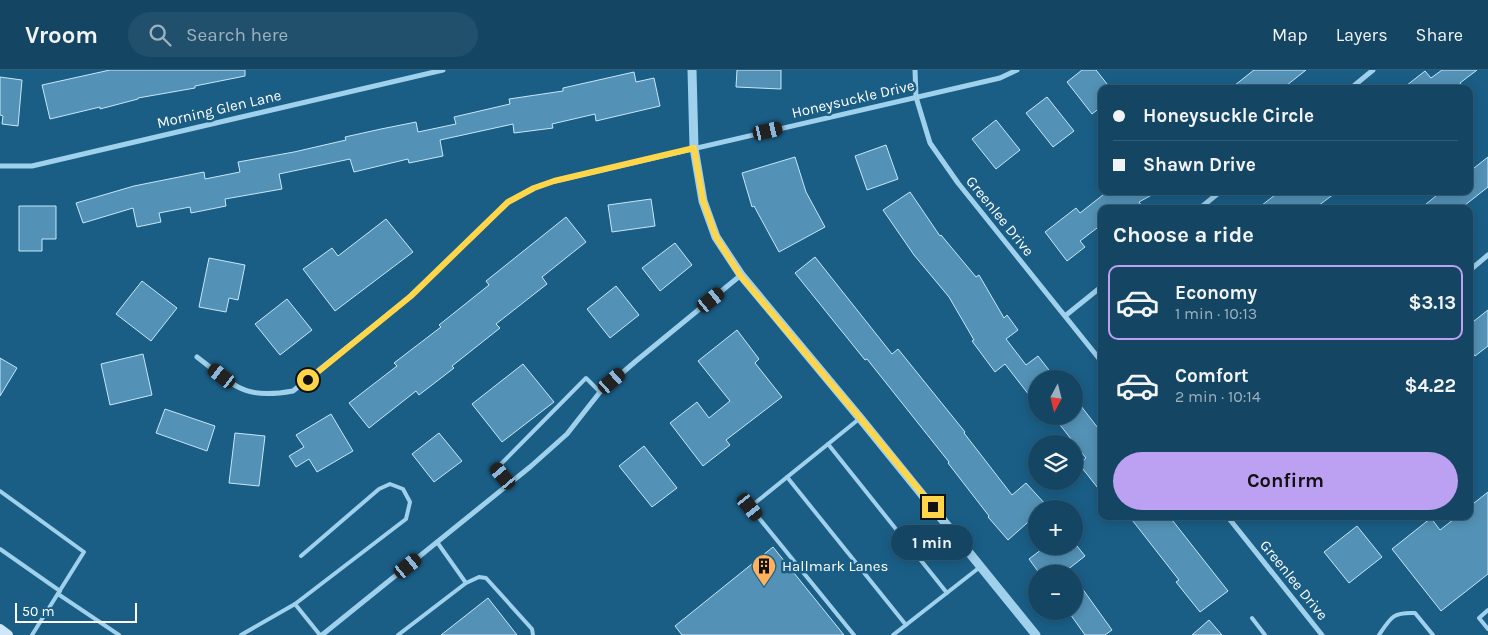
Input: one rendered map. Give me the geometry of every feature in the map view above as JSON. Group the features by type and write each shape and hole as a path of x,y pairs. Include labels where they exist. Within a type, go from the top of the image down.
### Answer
{"main road":[{"path":"0,629 8,635"}],"street":[{"name":"Morning Glen Lane","path":"0,166 32,166 443,70"},
{"path":"692,70 694,148 703,201 716,237 740,275 860,418 1036,635"},
{"name":"Greenlee Drive","path":"915,70 916,98 930,143 958,183 1098,357"},
{"name":"Honeysuckle Drive","path":"197,357 235,386 251,393 271,395 293,392 411,296 508,202 534,188 554,181 1000,78 1016,70"},
{"path":"1355,85 1373,70"},
{"path":"1204,205 1216,195"},
{"path":"1473,268 1488,255"},
{"path":"321,635 510,484 566,434 600,392 740,275"},
{"path":"1065,316 1098,289"},
{"name":"Greenlee Drive","path":"1230,520 1322,635"}],"lane":[{"path":"510,484 496,468 512,451 586,378 600,392"},
{"path":"854,635 750,507 860,418"},
{"path":"828,444 946,594"},
{"path":"787,477 906,625"},
{"path":"241,635 295,604 406,519 410,502 403,489 390,484 378,489 301,556"},
{"path":"0,491 84,552 32,635"},
{"path":"437,542 466,583"},
{"path":"0,549 58,593 119,635"},
{"path":"893,635 981,567"},
{"path":"398,635 466,583 479,578 486,578 532,629 534,635"},
{"path":"295,604 321,635"},
{"path":"1488,610 1479,618 1488,629"},
{"path":"1379,635 1390,618 1400,612 1415,613 1433,635"},
{"path":"1252,618 1265,635"}],"building":[{"path":"110,70 245,70 245,76 195,86 195,88 138,98 100,109 100,107 50,119 42,85"},
{"path":"737,70 781,70 781,89 736,87"},
{"path":"1082,70 1096,70 1108,85 1098,85 1098,109 1092,114 1067,82"},
{"path":"1254,70 1306,70 1287,85 1235,85"},
{"path":"1442,70 1477,70 1460,83 1462,85 1407,85 1425,71 1431,78"},
{"path":"634,72 636,82 654,78 660,106 596,121 595,114 552,124 553,128 514,133 513,124 440,140 443,156 409,163 408,159 354,172 350,159 279,174 282,189 225,199 226,206 191,213 190,207 159,213 161,222 137,227 133,208 83,223 76,203 134,186 204,172 205,179 240,172 238,162 346,140 345,137 381,129 416,122 418,132 456,124 454,117 510,104 509,99 563,91 563,88"},
{"path":"0,77 22,80 18,126 2,124 3,116 0,115"},
{"path":"1047,97 1074,131 1053,147 1026,113"},
{"path":"996,120 1020,150 996,169 972,139"},
{"path":"886,145 898,179 867,190 855,156"},
{"path":"795,157 806,192 825,227 779,252 754,206 752,207 742,173"},
{"path":"1488,157 1488,187 1465,205 1425,205 1437,195 1473,195 1473,169"},
{"path":"910,192 940,236 976,277 979,275 1004,318 1007,315 1018,330 1006,339 1026,365 1038,356 1049,370 1028,370 1028,394 1005,364 995,372 972,341 974,340 949,297 914,255 883,210"},
{"path":"1103,195 1152,195 1139,202 1141,205 1098,205 1098,227 1080,241 1085,247 1067,261 1045,232 1076,208 1080,213"},
{"path":"1275,195 1333,195 1319,205 1262,205"},
{"path":"651,199 655,226 612,232 608,205"},
{"path":"19,206 56,206 56,239 42,239 42,251 19,251"},
{"path":"566,217 586,242 542,277 547,284 496,324 500,328 452,366 454,368 419,395 416,391 369,428 349,403 397,366 394,363 441,327 439,325 489,285 486,281"},
{"path":"386,219 413,252 335,311 303,269 332,248 338,256"},
{"path":"675,243 692,265 660,291 642,268"},
{"path":"815,257 892,354 898,349 965,432 1012,495 1026,483 1028,490 1032,490 1042,500 1028,500 1028,522 1008,540 988,517 949,462 867,359 865,360 795,273"},
{"path":"209,258 245,265 238,300 229,298 226,312 199,307"},
{"path":"142,281 177,308 151,341 116,314"},
{"path":"616,286 639,315 610,338 587,309"},
{"path":"287,299 312,330 280,355 255,324"},
{"path":"1488,310 1488,346 1475,356 1473,353 1473,322"},
{"path":"737,330 759,359 755,363 782,397 726,440 730,445 703,466 670,423 697,402 709,418 730,401 698,361"},
{"path":"143,354 152,395 110,405 101,364"},
{"path":"0,358 17,368 0,396"},
{"path":"523,364 554,402 502,442 472,404"},
{"path":"165,409 215,426 207,451 156,433"},
{"path":"1083,409 1098,428 1098,488 1083,469 1083,461 1086,458 1083,454 1083,435 1068,435 1060,425 1083,425"},
{"path":"331,414 353,451 317,472 309,459 296,467 289,456 304,447 296,435"},
{"path":"235,433 265,436 259,486 229,483"},
{"path":"439,433 462,461 434,482 412,454"},
{"path":"644,446 677,488 652,507 619,466"},
{"path":"1488,492 1488,574 1441,611 1392,549 1428,520 1432,520 1440,530 1453,520 1473,520 1473,504"},
{"path":"1132,520 1172,520 1228,591 1200,612 1176,582 1179,580"},
{"path":"1357,526 1382,557 1349,583 1324,552"},
{"name":"Hallmark Lanes","path":"773,547 844,635 682,635 675,626"},
{"path":"1083,554 1085,556 1074,565 1033,565 1029,559 1034,555"},
{"path":"1083,590 1112,630 1105,635 1085,635 1074,620 1083,620"},
{"path":"488,598 517,635 441,635"},
{"path":"1209,620 1222,635 1192,635"}],"place":[{"name":"Hallmark Lanes","path":"764,587"}],"route":[{"path":"308,380 411,296 508,202 534,188 554,181 694,148 703,201 716,237 740,275 933,507"}]}
